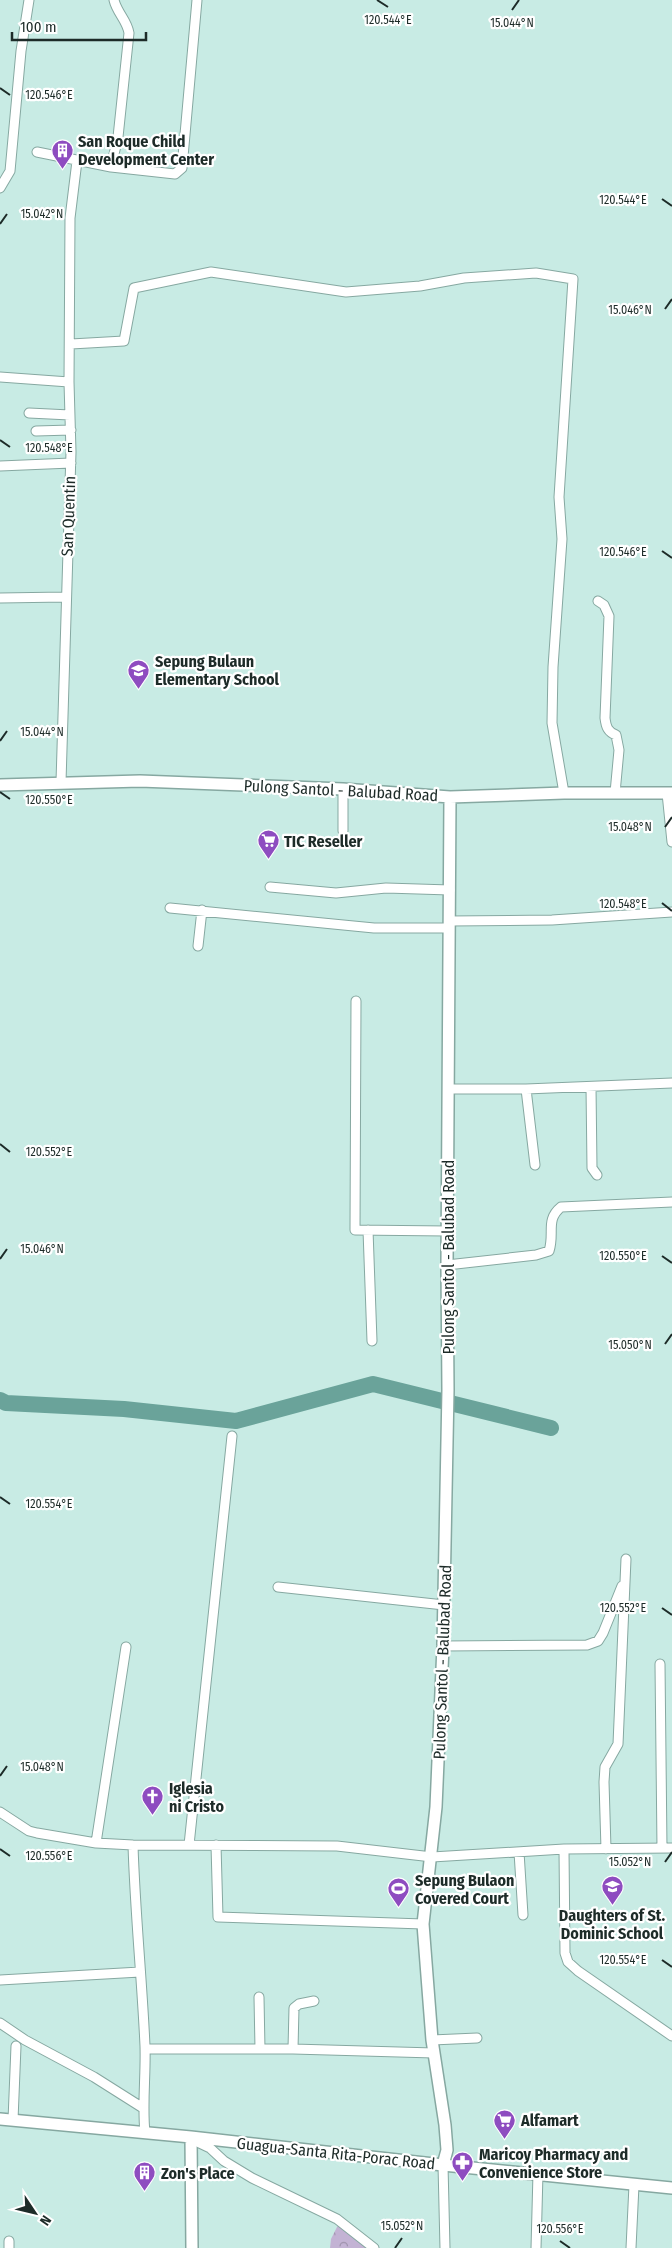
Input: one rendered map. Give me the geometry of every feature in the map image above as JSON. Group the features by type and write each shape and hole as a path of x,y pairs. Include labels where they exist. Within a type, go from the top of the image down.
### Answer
{"street":[{"path":"0,188 10,171 21,51 29,0"},
{"path":"111,167 118,137 129,33 128,25 116,8 114,0"},
{"path":"37,152 111,167 175,174 182,168 197,0"},
{"name":"San Quentin","path":"61,782 65,597 71,463 69,382 71,344 70,218 77,161"},
{"path":"71,344 124,341 134,288 211,272 346,292 420,286 464,278 536,273 573,279 559,497 562,539 553,667 552,723 564,793"},
{"path":"0,377 69,382"},
{"path":"29,413 70,415"},
{"path":"36,431 71,430"},
{"path":"0,466 71,463"},
{"path":"0,598 65,597"},
{"path":"598,601 604,604 610,616 605,718 606,725 611,733 616,736 619,750 615,793"},
{"name":"Pulong Santol - Balubad Road","path":"0,785 140,781 343,788 450,796 446,1265 448,1390 444,1605 436,1807 432,1857 423,1924 432,2040 441,2090 447,2150 443,2166"},
{"path":"342,831 343,788"},
{"path":"450,796 670,793 672,842"},
{"path":"270,887 336,893 386,888 450,890"},
{"path":"170,908 374,928 552,920 672,912"},
{"path":"198,946 202,910"},
{"path":"356,1001 355,1230 447,1231"},
{"path":"448,1089 526,1089 672,1083"},
{"path":"590,1087 592,1168 597,1175"},
{"path":"526,1089 535,1165"},
{"path":"446,1265 536,1255 549,1251 552,1241 551,1220 555,1212 561,1207 672,1202"},
{"path":"368,1230 372,1341"},
{"path":"189,1845 232,1436"},
{"path":"606,1849 604,1782 606,1767 618,1744 626,1558"},
{"path":"443,1646 587,1645 598,1641 603,1634 625,1579"},
{"path":"278,1587 444,1605"},
{"path":"96,1843 126,1647"},
{"path":"660,1664 662,1848"},
{"path":"0,1812 29,1831 96,1843 133,1845 337,1846 432,1857 564,1849 672,1848"},
{"path":"133,1845 135,1912 145,2049 143,2108 145,2134"},
{"path":"216,1845 218,1917 423,1924"},
{"path":"564,1849 565,1953 568,1962 578,1971 672,2036"},
{"path":"520,1852 523,1915"},
{"path":"0,1980 140,1972"},
{"path":"259,1997 260,2049"},
{"path":"293,2049 294,2008 299,2004 314,2002"},
{"path":"0,2023 25,2040 94,2077 143,2108"},
{"path":"432,2040 477,2038"},
{"path":"13,2120 16,2046"},
{"path":"145,2049 293,2049 434,2053"},
{"name":"Guagua-Santa Rita-Porac Road","path":"0,2119 443,2166 538,2173 672,2188"},
{"path":"192,2248 191,2138 210,2148 224,2161 252,2178 337,2219 374,2248"},
{"path":"443,2166 445,2248"},
{"path":"536,2248 538,2173"},
{"path":"631,2248 634,2185"}],"green space":[{"path":"339,2223 372,2248 330,2248 331,2239"}],"waterway":[{"path":"0,1400 6,1403 124,1409 236,1421 373,1384 551,1428"}],"place":[{"name":"San Roque Child Development Center","path":"62,169"},
{"name":"Sepung Bulaun Elementary School","path":"139,689"},
{"name":"TIC Reseller","path":"268,860"},
{"name":"Iglesia ni Cristo","path":"153,1816"},
{"name":"Daughters of St. Dominic School","path":"612,1905"},
{"name":"Sepung Bulaon Covered Court","path":"399,1908"},
{"name":"Alfamart","path":"505,2139"},
{"name":"Maricoy Pharmacy and Convenience Store","path":"463,2182"},
{"name":"Zon's Place","path":"145,2192"}]}
